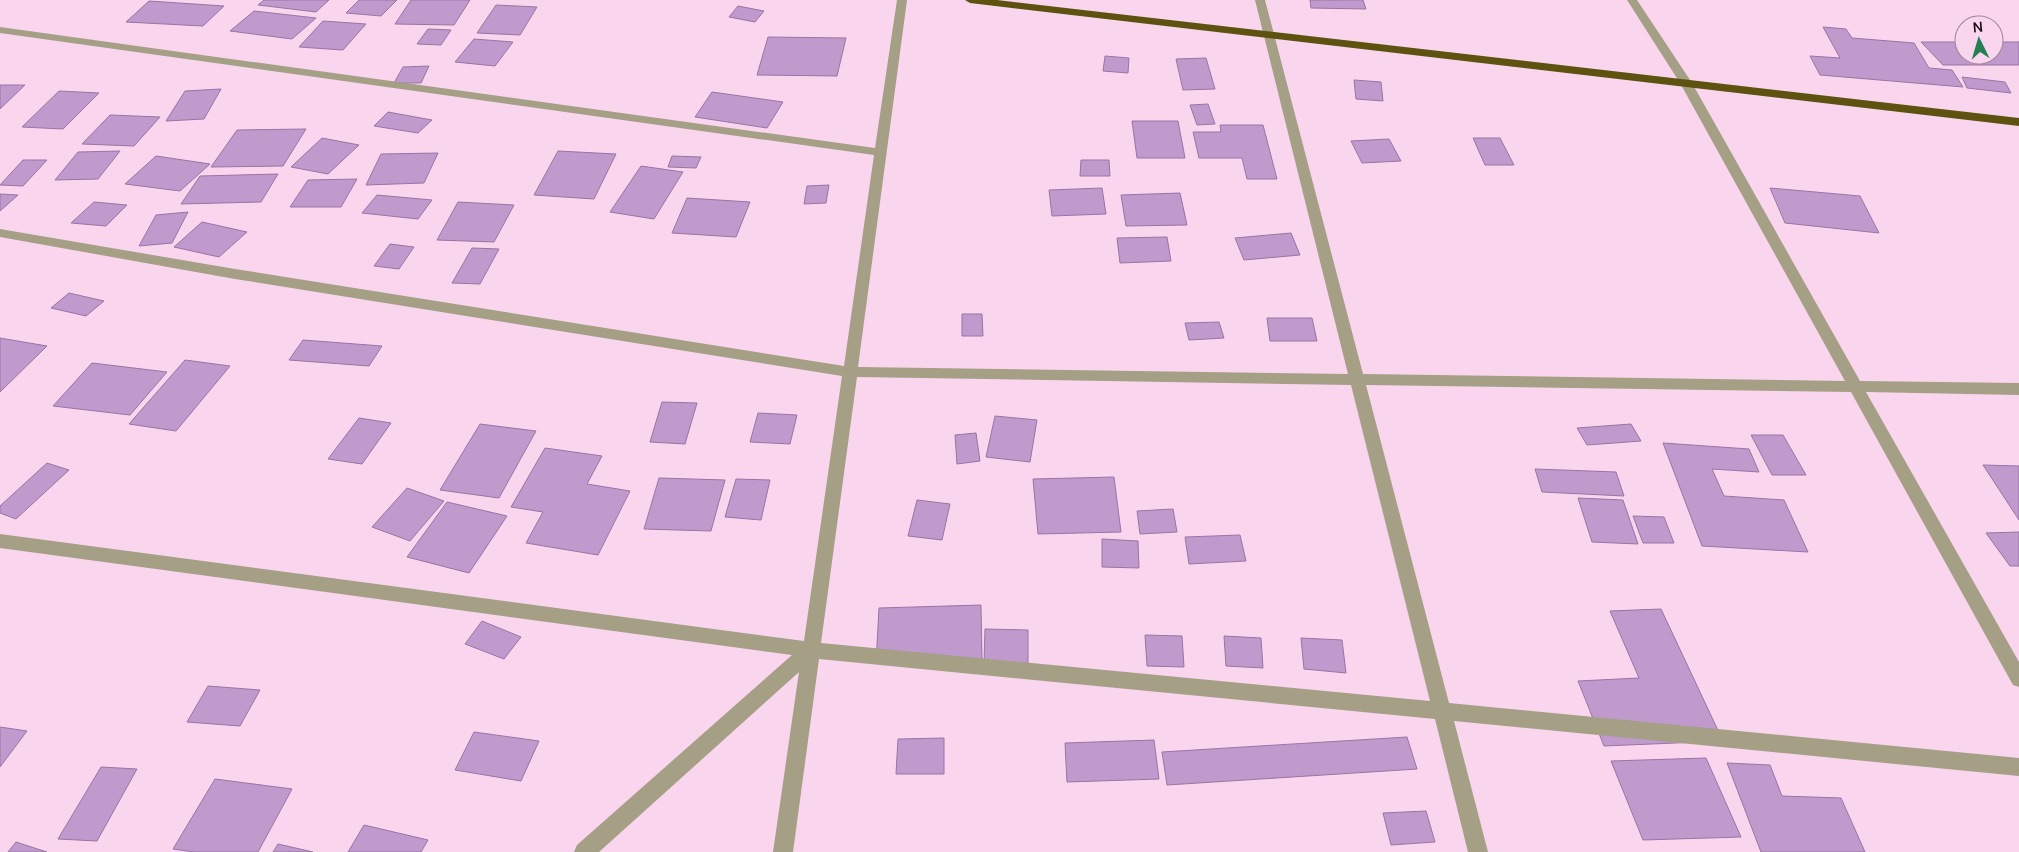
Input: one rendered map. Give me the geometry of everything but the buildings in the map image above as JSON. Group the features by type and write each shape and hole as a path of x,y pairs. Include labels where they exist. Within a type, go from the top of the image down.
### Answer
{"highway":[{"path":"970,0 2019,122"}],"street":[{"path":"783,852 902,0"},
{"path":"1260,0 1478,852"},
{"path":"1632,0 1686,83 2019,679"},
{"path":"0,30 881,152"},
{"path":"0,233 244,275 850,372 2019,389"},
{"path":"0,541 811,650 2019,767"},
{"path":"584,852 811,650"}]}
